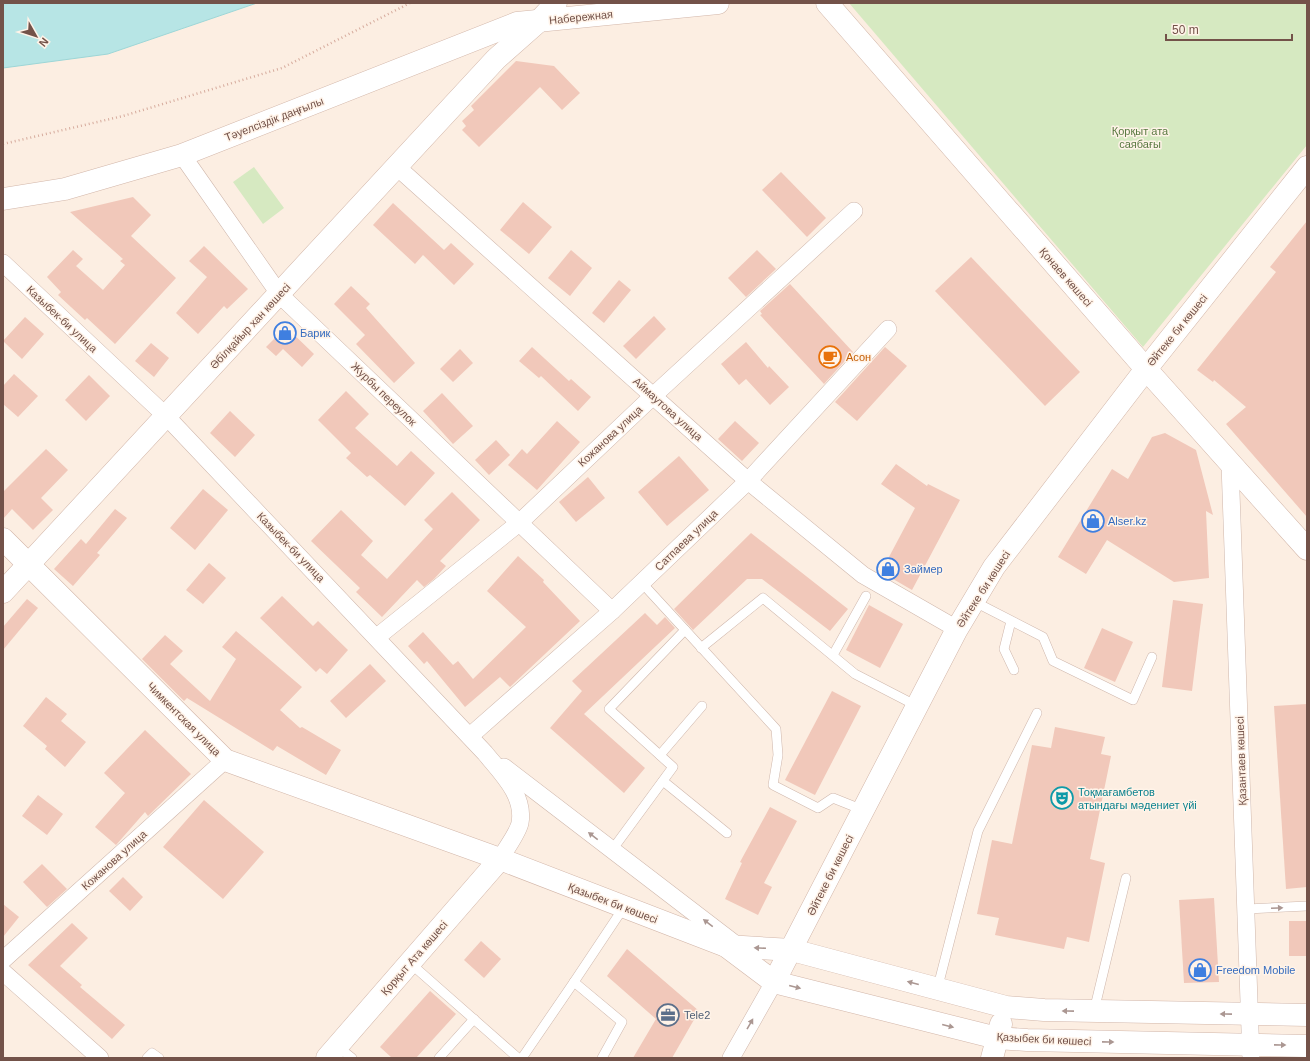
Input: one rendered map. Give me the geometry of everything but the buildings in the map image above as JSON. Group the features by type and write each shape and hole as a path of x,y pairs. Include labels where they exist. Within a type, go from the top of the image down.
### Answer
{"street":[{"path":"496,59 538,12 556,3"},
{"name":"Набережная","path":"538,12 718,3"},
{"name":"Қонаев көшесі","path":"827,3 1146,370 1307,549"},
{"name":"Тәуелсіздік даңғылы","path":"3,200 65,189 182,155 517,24 538,12"},
{"path":"496,59 517,24"},
{"name":"Әбілқайыр хан көшесі","path":"3,592 496,59"},
{"name":"Журбы переулок","path":"182,155 280,294 612,611"},
{"name":"Аймаутова улица","path":"397,167 748,481 863,576 957,629"},
{"name":"Әйтеке би көшесі","path":"731,1058 792,950 957,629 994,567 1146,370 1307,167"},
{"name":"Кожанова улица","path":"377,637 519,523 653,396 854,211"},
{"name":"Казыбек-би улица","path":"3,263 166,416 377,637 485,753 517,794 520,808 520,824 500,859"},
{"name":"Сатпаева улица","path":"470,736 612,611 748,481 888,329"},
{"name":"Қазантаев көшесі","path":"1230,464 1251,1014 1251,1052"},
{"name":"Чимкентская улица","path":"3,540 225,760 500,859"},
{"path":"485,753 612,850 732,947"},
{"name":"Кожанова улица","path":"3,960 225,760"},
{"name":"Қазыбек би көшесі","path":"500,859 732,947 792,950 937,990 1006,1007 1034,1010 1307,1015"},
{"name":"Қорқыт Ата көшесі","path":"339,1054 410,963 500,859"},
{"name":"Қазыбек би көшесі","path":"732,947 774,982 994,1048 1251,1052 1307,1046"},
{"path":"3,972 100,1058"},
{"path":"994,1048 1006,1007"},
{"path":"1025,1049 1034,1010"}],"lane":[{"path":"642,583 776,729 778,755 773,785 818,808 832,798 863,810"},
{"path":"833,655 866,596"},
{"path":"701,648 764,598 855,674 917,706"},
{"path":"973,601 1043,637 1053,661 1133,700 1152,656"},
{"path":"1011,620 1004,649 1014,670"},
{"path":"612,850 674,767 610,709 685,630"},
{"path":"660,755 702,706"},
{"path":"937,990 978,831 1037,713"},
{"path":"663,781 727,834"},
{"path":"1094,1011 1126,878"},
{"path":"1247,909 1307,906"},
{"path":"522,1058 624,907"},
{"path":"410,963 518,1058"},
{"path":"574,982 622,1022 602,1058"},
{"path":"439,1058 474,1019"},
{"path":"147,1058 152,1053 159,1058"}],"path":[{"path":"3,144 123,116 282,68 410,3"}],"green space":[{"name":"Қорқыт ата саябағы","path":"849,3 1307,3 1307,145 1143,347"},
{"path":"254,167 284,208 263,224 233,182"}],"water":[{"path":"3,3 257,3 108,54 3,68"}],"place":[{"name":"Барик","path":"285,333"},
{"name":"Асон","path":"830,357"},
{"name":"Alser.kz","path":"1093,521"},
{"name":"Займер","path":"888,569"},
{"name":"Тоқмағамбетов атындағы мәдениет үйі","path":"1062,798"},
{"name":"Freedom Mobile","path":"1200,970"},
{"name":"Tele2","path":"668,1015"}]}
